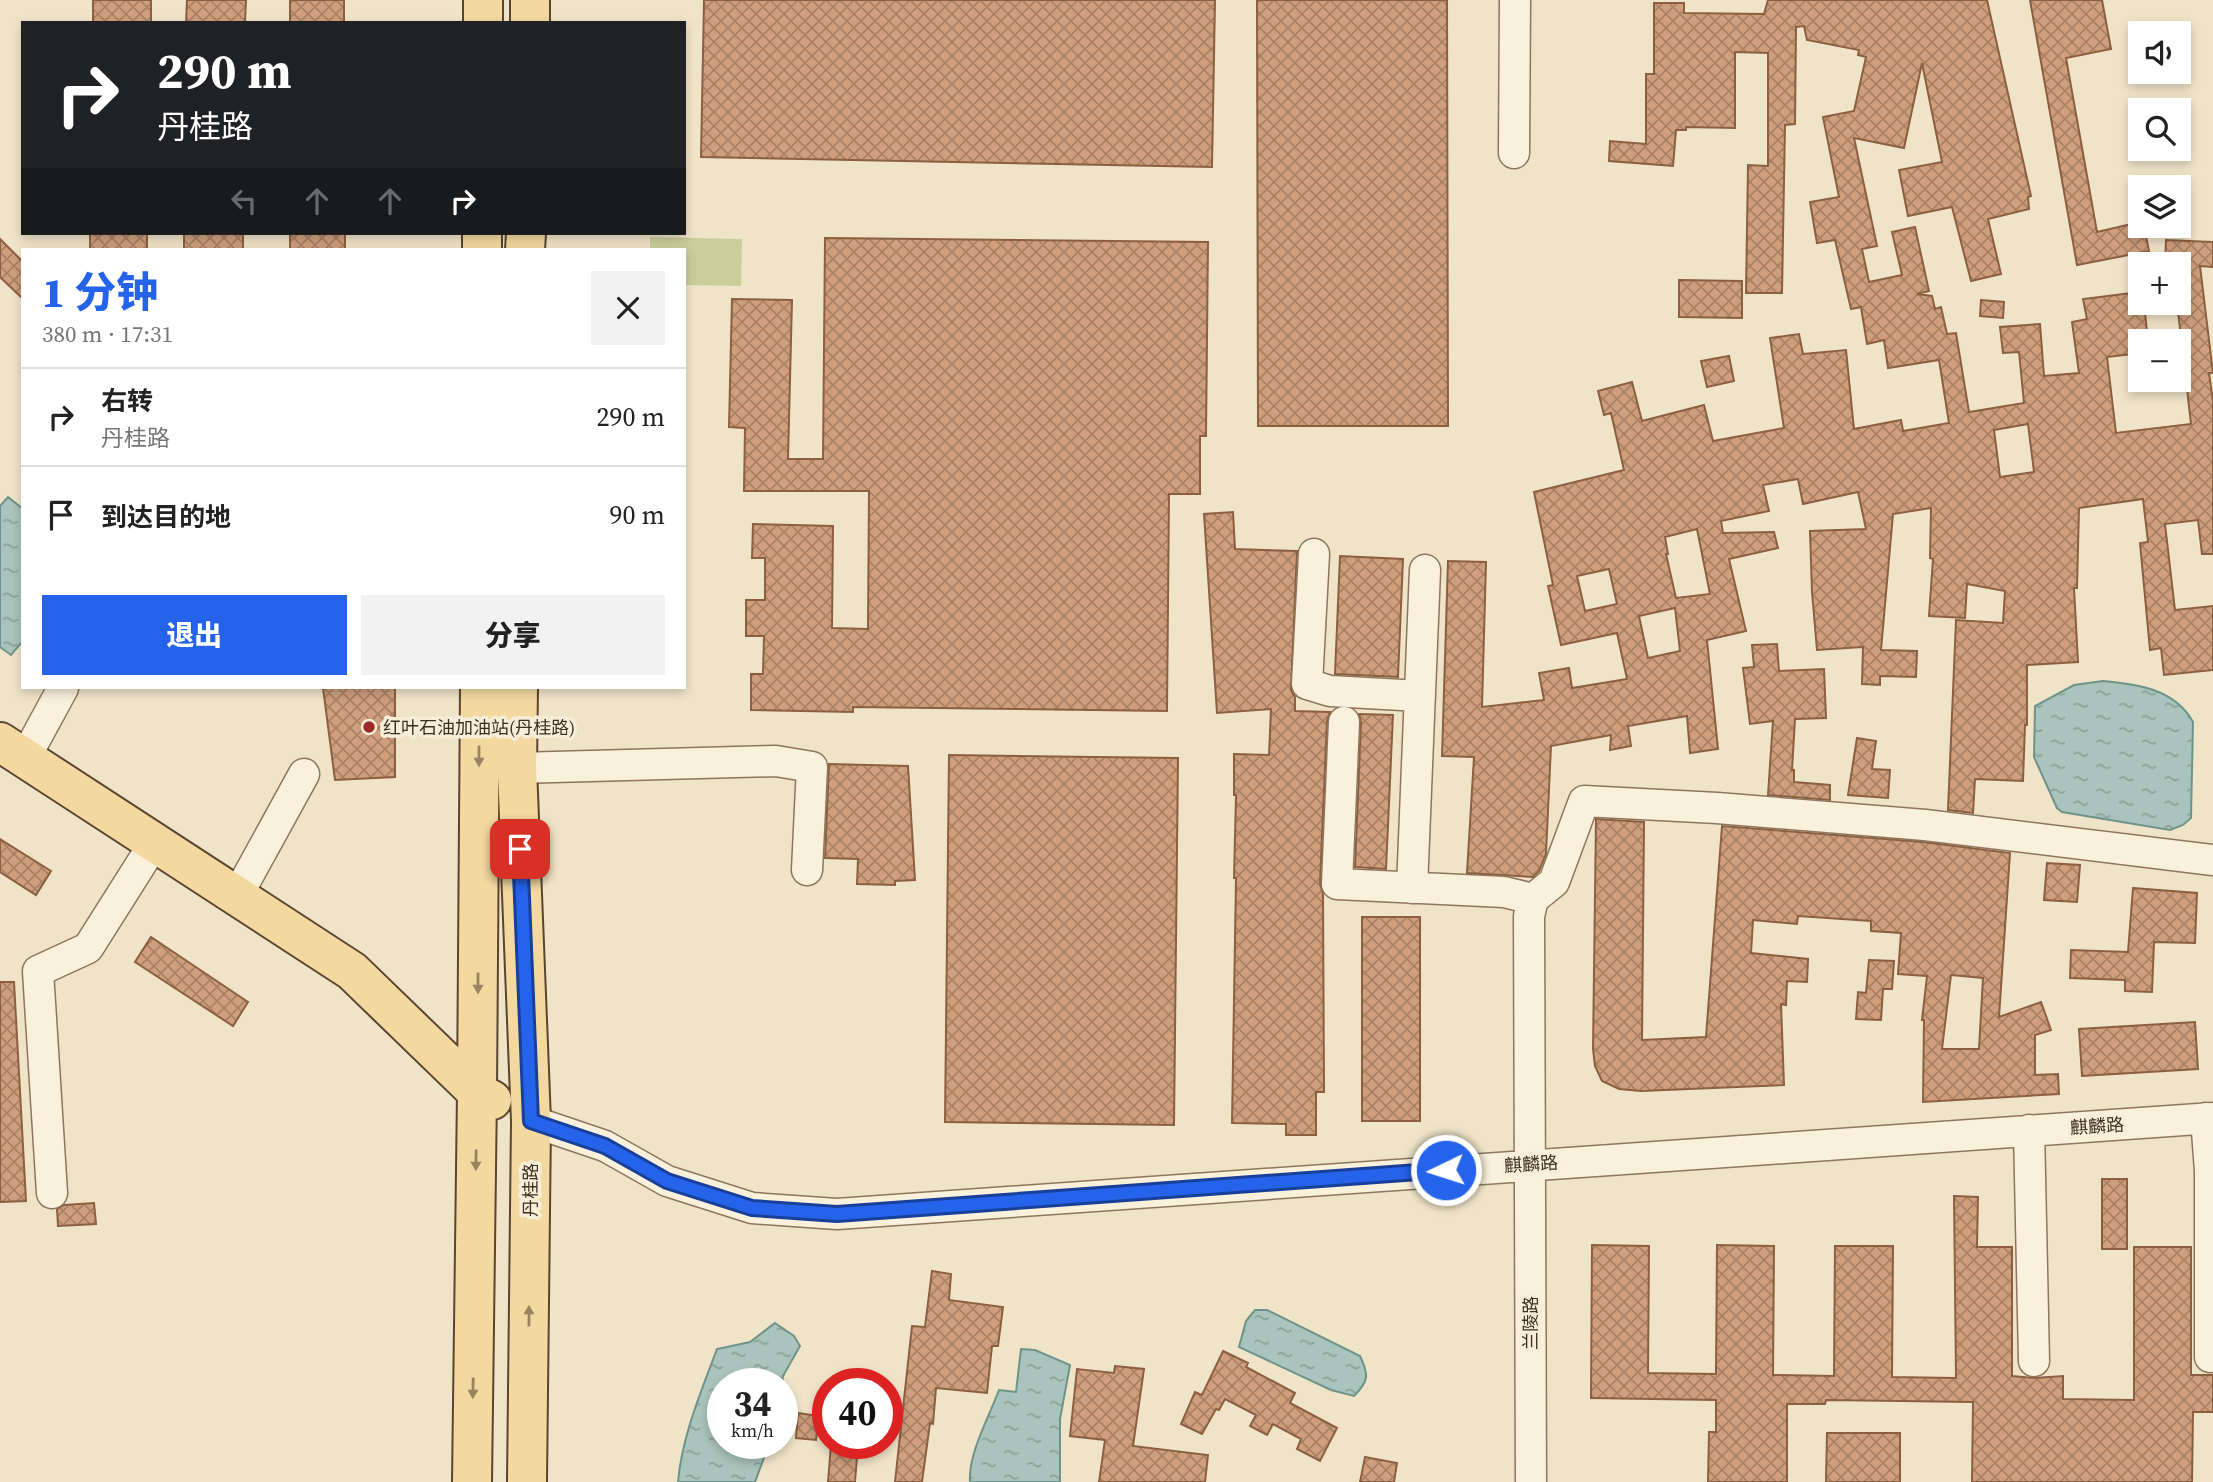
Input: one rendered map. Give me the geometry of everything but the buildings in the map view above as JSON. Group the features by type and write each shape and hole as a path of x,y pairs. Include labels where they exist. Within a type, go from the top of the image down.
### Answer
{"main road":[{"path":"483,0 483,21"},
{"path":"530,0 530,21"},
{"path":"472,1482 480,689"},
{"name":"丹桂路","path":"518,689 517,768 531,1121 527,1482"},
{"path":"12,750 352,971 477,1092 531,1121"}],"street":[{"path":"1514,153 1515,0"},
{"path":"1314,554 1307,684 1330,691 1420,696"},
{"path":"1412,888 1425,570"},
{"path":"12,750 62,689"},
{"path":"1344,722 1337,884 1504,892 1533,899 1554,881 1584,801 1717,808 1925,825 2213,860"},
{"path":"517,768 776,761 812,767 807,870"},
{"path":"237,896 304,774"},
{"path":"51,1192 38,971 88,948 155,842"},
{"name":"兰陵路","path":"1531,1482 1529,916 1533,899"},
{"path":"2209,1118 2210,1357"},
{"name":"麒麟路","path":"531,1121 605,1146 667,1181 752,1208 837,1214 2209,1118"},
{"path":"2029,1130 2034,1361"}],"green space":[{"path":"650,237 742,239 741,286 686,285 686,248 650,248"}],"water":[{"path":"8,497 21,507 21,643 11,655 0,647 0,506"},
{"path":"2103,681 2129,684 2166,695 2185,711 2193,722 2191,818 2183,825 2170,830 2062,812 2057,808 2034,757 2035,706 2074,685"},
{"path":"1255,1310 1267,1310 1360,1356 1366,1373 1363,1386 1354,1396 1331,1390 1239,1347 1246,1321"},
{"path":"775,1323 794,1336 800,1346 788,1368 710,1368 717,1349 750,1342"},
{"path":"1021,1349 1035,1350 1070,1365 1060,1419 1060,1482 970,1482 972,1460 999,1390 1016,1392"},
{"path":"707,1376 707,1459 763,1459 755,1482 678,1482 688,1431"}],"place":[{"name":"红叶石油加油站(丹桂路)","path":"369,727"}],"route":[{"path":"520,849 531,1121 605,1146 667,1181 752,1208 837,1214 1446,1170"}]}
